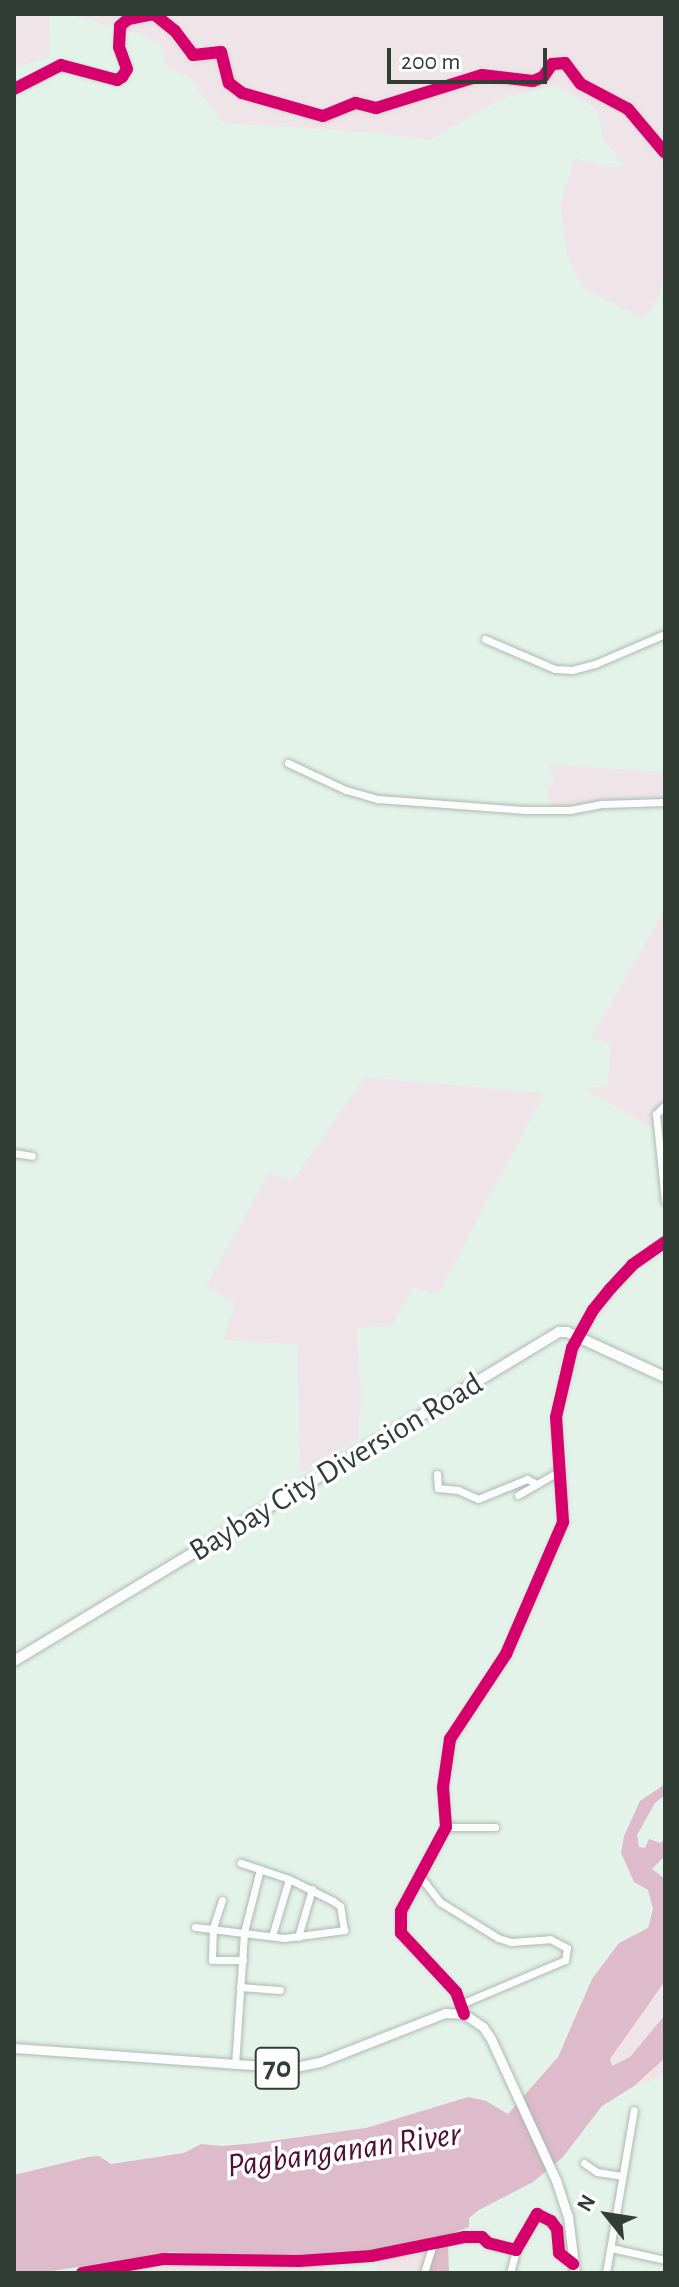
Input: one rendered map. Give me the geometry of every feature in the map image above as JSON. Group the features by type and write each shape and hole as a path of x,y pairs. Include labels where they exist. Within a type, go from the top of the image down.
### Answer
{"highway":[{"name":"Baybay City Diversion Road","path":"14,1661 556,1334 564,1331 577,1337"},
{"path":"577,1337 665,1377"}],"main road":[{"name":"70","path":"14,2048 300,2067 445,2013 464,2009"},
{"path":"464,2009 486,2030 556,2180 568,2216 574,2268"}],"street":[{"path":"14,89 61,65 117,80 127,69 119,47 120,26 128,19 154,14 175,31 193,55 221,52 229,83 242,93 323,116 356,103 376,108 482,75 533,81 543,77 552,64 565,63 581,84 628,109 665,153"},
{"path":"485,639 555,669 572,670 595,664 665,634"},
{"path":"288,763 346,790 378,799 554,810 665,802"},
{"path":"665,1105 656,1114 665,1201"},
{"path":"14,1153 32,1156"},
{"path":"419,1875 440,1902 498,1938 511,1942 550,1939 567,1948 565,1960 464,2009 401,1933 401,1911 419,1875 446,1827 443,1787 450,1739 504,1658 562,1524 556,1415 577,1337 610,1289 632,1265 665,1242"},
{"path":"518,1495 558,1472"},
{"path":"437,1474 438,1488 457,1490 478,1499 527,1479 537,1484"},
{"path":"446,1827 495,1827"},
{"path":"195,1927 298,1937 344,1930 340,1906 289,1879 241,1863"},
{"path":"235,2065 244,1932 260,1869"},
{"path":"272,1936 289,1879"},
{"path":"298,1937 312,1889"},
{"path":"222,1900 213,1928 212,1960 243,1960"},
{"path":"240,1987 280,1990"},
{"path":"606,2273 634,2110"},
{"path":"584,2163 597,2172 622,2176"},
{"path":"510,2273 516,2250 537,2214 545,2216 557,2229 559,2253 574,2268"},
{"path":"82,2273 163,2259 299,2261 371,2256 452,2239 482,2237 488,2243 516,2250"},
{"path":"424,2273 435,2244"},
{"path":"611,2248 665,2260"}],"shaded area":[{"path":"14,14 49,14 50,57 14,68"},
{"path":"68,14 665,14 665,267 659,297 643,319 583,288 566,252 560,203 575,158 609,167 624,166 603,138 598,111 556,85 505,97 430,140 376,133 222,123 190,78 165,66 162,45 142,35"},
{"path":"550,764 665,772 665,799 552,808 546,785 553,785"},
{"path":"665,909 665,1011 662,1020 665,1021 665,1136 584,1088 607,1086 611,1044 591,1038"},
{"path":"365,1077 544,1093 438,1294 413,1288 391,1326 357,1329 361,1397 358,1439 300,1473 297,1345 223,1340 235,1304 206,1286 269,1173 293,1180"},
{"path":"665,1981 665,2015 630,2057 612,2067 610,2059 621,2041"},
{"path":"258,2046 282,2048 281,2062 257,2060"},
{"path":"665,2058 665,2076 634,2086 653,2067"},
{"path":"431,2247 421,2273 377,2273 378,2257"},
{"path":"324,2261 326,2273 116,2273 195,2263"}],"water":[{"name":"Pagbanganan River","path":"665,1784 665,1795 655,1803 637,1835 639,1847 645,1848 649,1839 660,1843 665,1840 665,1856 652,1869 665,1879 665,1981 610,2059 612,2066 630,2057 665,2015 665,2058 634,2086 602,2106 563,2157 533,2182 479,2210 469,2218 469,2227 448,2235 449,2245 437,2273 427,2270 437,2245 274,2258 171,2252 40,2273 14,2273 14,2175 88,2157 99,2156 111,2164 184,2153 201,2144 256,2143 366,2128 468,2097 486,2101 508,2114 558,2057 592,1979 619,1943 648,1928 653,1909 648,1890 634,1882 621,1853 624,1836 640,1801"}],"waterway":[{"path":"443,2244 444,2273"}],"cycle path":[{"path":"14,89 61,65 117,80 127,69 119,47 120,26 128,19 154,14 175,31 193,55 221,52 229,83 242,93 323,116 356,103 376,108 482,75 533,81 543,77 552,64 565,63 581,84 628,109 665,153"},
{"path":"464,2014 456,1992 401,1933 401,1911 446,1827 443,1787 450,1739 506,1654 563,1522 556,1417 572,1348 593,1310 610,1289 632,1265 665,1242"},
{"path":"82,2273 163,2259 299,2261 371,2256 464,2237 482,2237 488,2243 516,2250 537,2214 551,2221 557,2229 559,2253 573,2264"}]}
